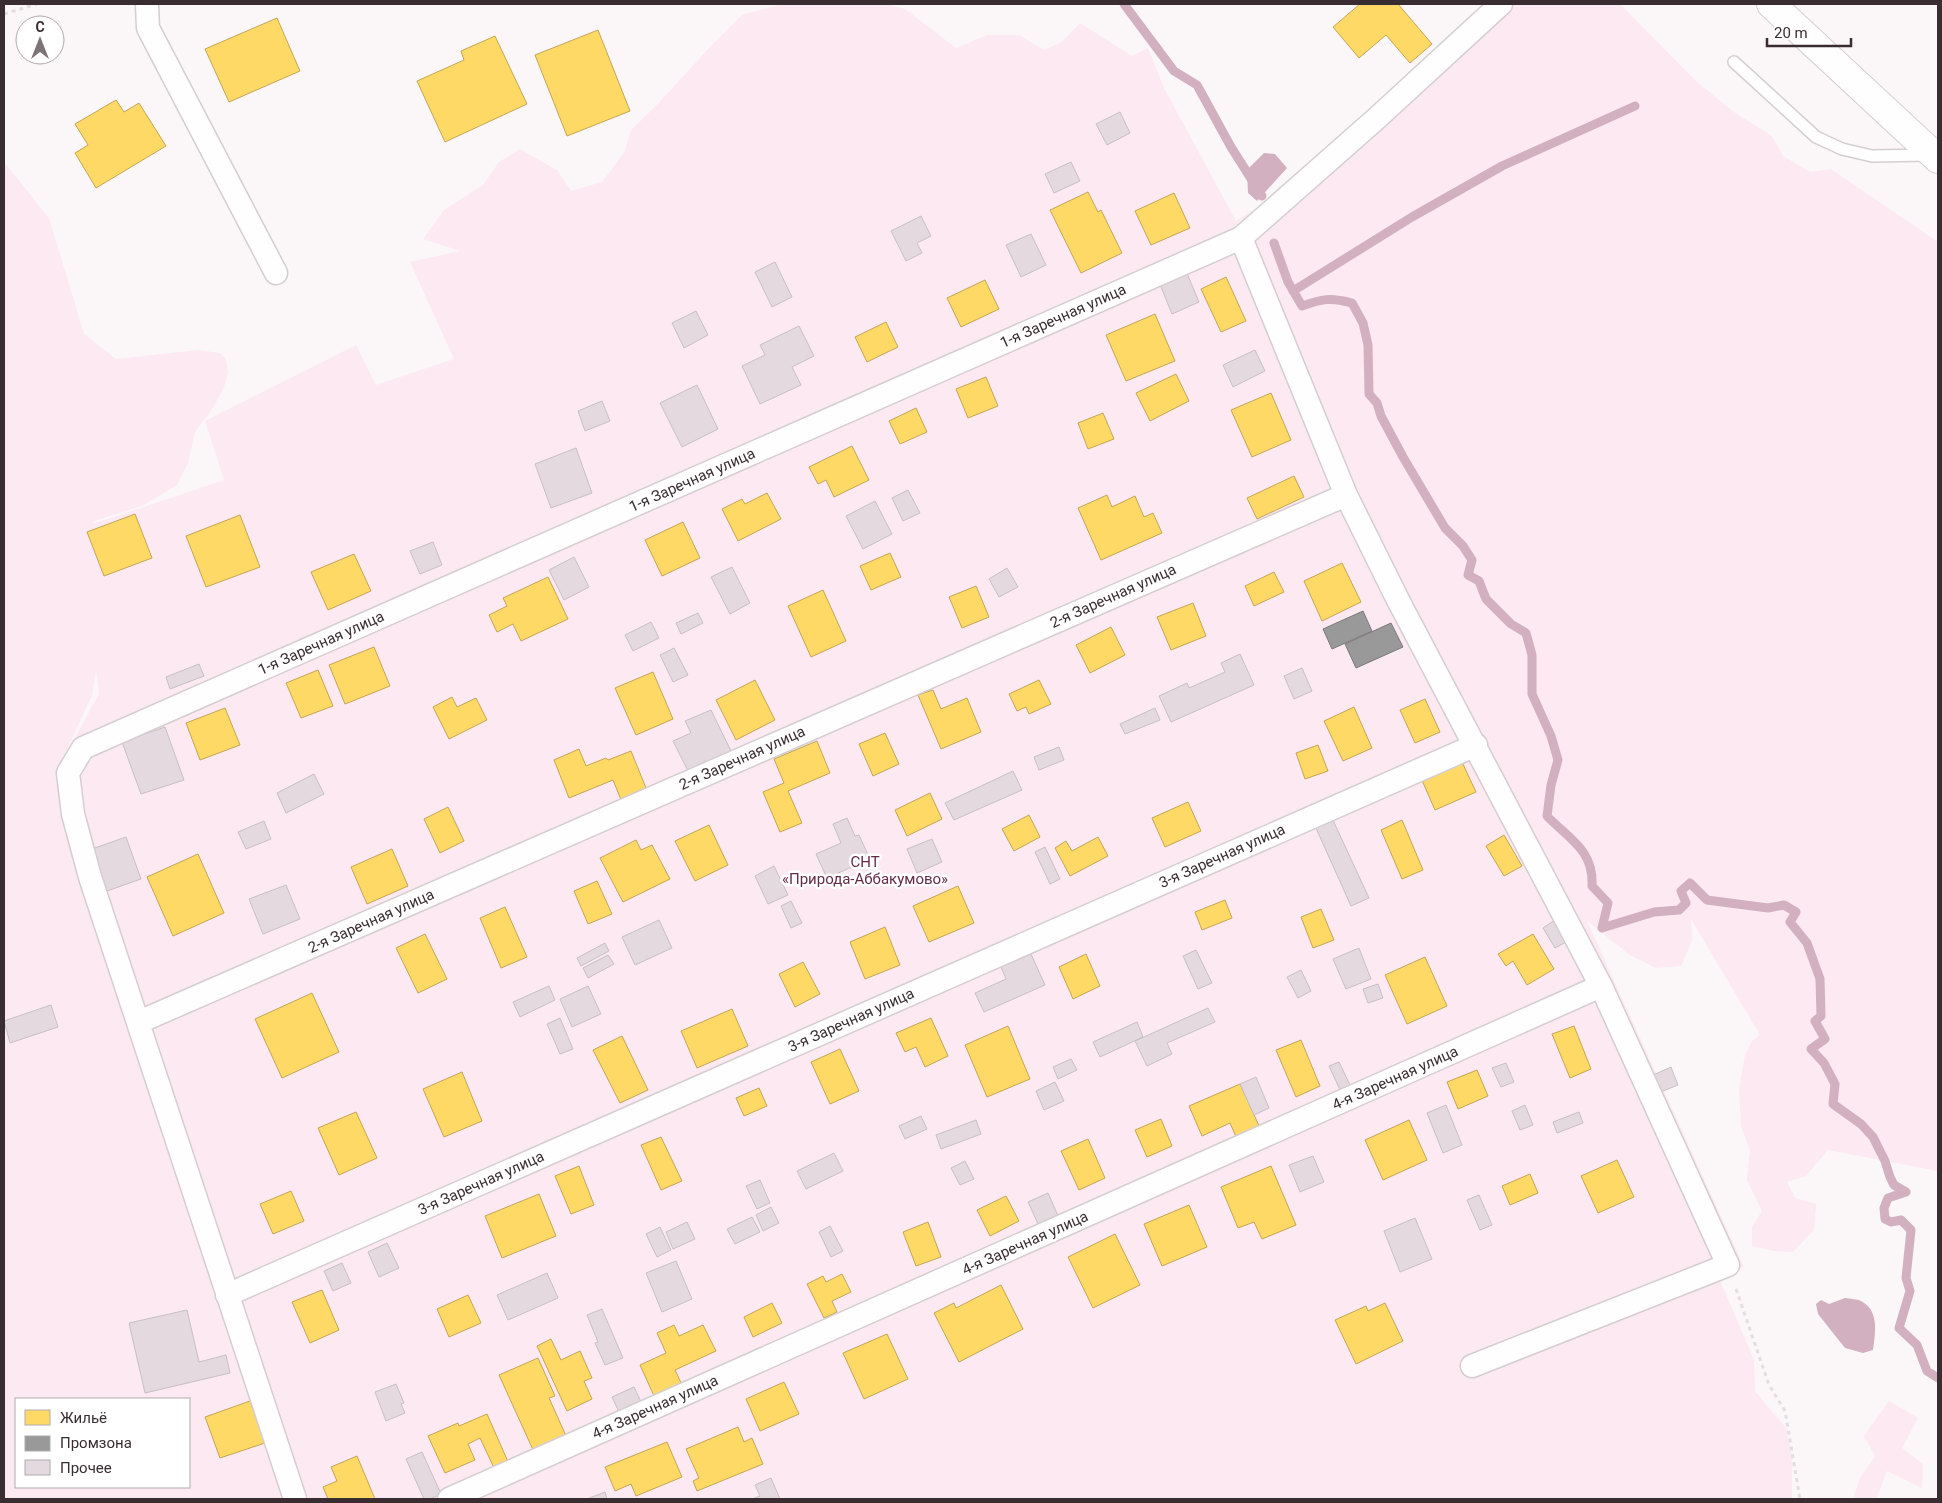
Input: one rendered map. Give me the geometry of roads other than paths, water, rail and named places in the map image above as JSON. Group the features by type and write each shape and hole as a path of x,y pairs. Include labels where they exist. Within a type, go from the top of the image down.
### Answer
{"main road":[{"path":"1771,4 1936,157"}],"street":[{"path":"147,4 148,28 276,273"},
{"name":"1-я Заречная улица","path":"295,1499 227,1295 72,814 68,772 83,748 1241,238 1384,112 1501,4"},
{"path":"1241,238 1346,495 1398,600 1476,745 1601,986 1728,1265 1472,1366"},
{"name":"2-я Заречная улица","path":"139,1022 1346,495"},
{"name":"3-я Заречная улица","path":"227,1295 1476,745"},
{"name":"4-я Заречная улица","path":"449,1499 1601,986"}],"lane":[{"path":"1734,62 1816,137 1842,150 1872,156 1936,157"}],"waterway":[{"path":"1124,4 1174,71 1197,85 1231,147 1262,196"},
{"path":"1293,291 1412,217 1502,166 1635,106"},
{"path":"1274,243 1288,282 1302,306 1326,300 1352,303 1363,323 1368,345 1369,394 1377,403 1381,416 1403,457 1445,528 1463,546 1472,560 1468,575 1479,581 1486,599 1511,624 1526,633 1532,655 1532,694 1551,736 1558,760 1551,785 1547,816 1579,846 1589,863 1592,874 1592,886 1608,903 1602,928 1654,912 1679,910 1686,903 1681,891 1690,883 1707,900 1768,908 1784,905 1796,912 1790,922 1807,943 1820,979 1821,1016 1815,1021 1825,1039 1811,1049 1824,1063 1835,1084 1833,1104 1861,1124 1873,1137 1894,1185 1906,1192 1888,1198 1884,1208 1885,1219 1891,1222 1901,1220 1911,1230 1906,1278 1910,1291 1899,1328 1917,1345 1927,1371 1938,1378"}],"park label":[{"name":"СНТ «Природа-Аббакумово»","path":"865,870"}]}
